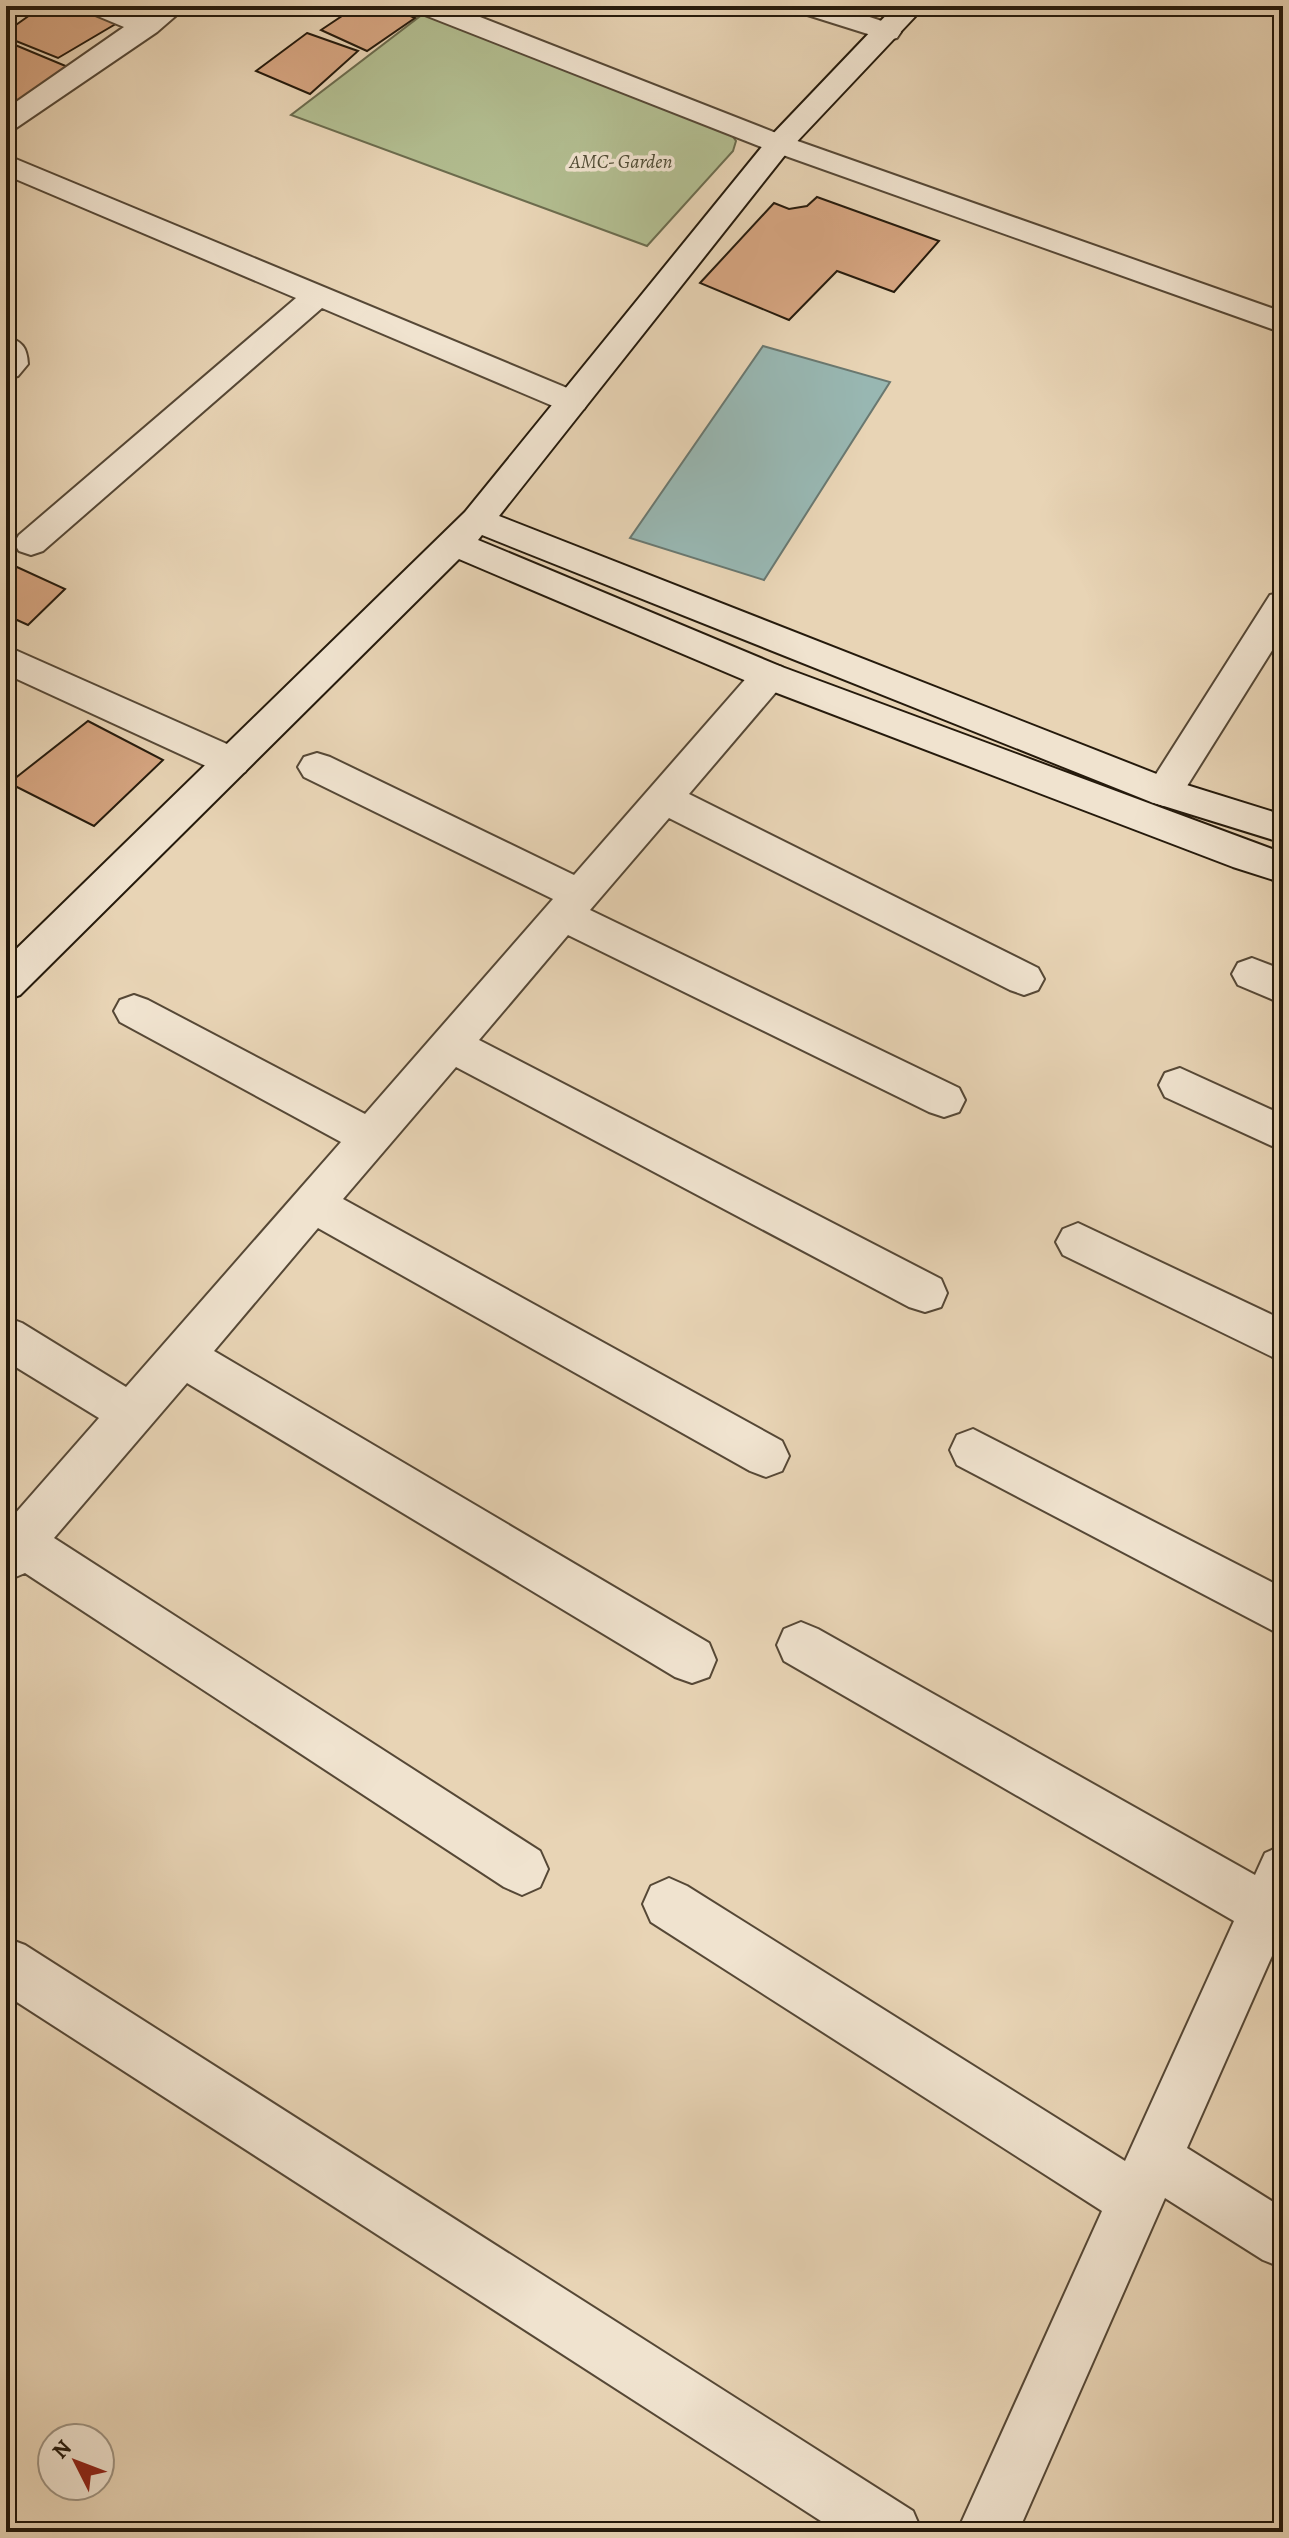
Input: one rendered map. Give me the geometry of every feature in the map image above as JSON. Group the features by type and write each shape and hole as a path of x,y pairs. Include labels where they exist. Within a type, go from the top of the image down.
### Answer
{"street":[{"path":"98,6 147,26"},
{"path":"6,122 173,6"},
{"path":"427,6 779,144 1283,323"},
{"path":"808,6 887,32"},
{"path":"6,984 465,531 779,144 911,6"},
{"path":"6,164 572,402"},
{"path":"31,543 318,295"},
{"path":"6,347 11,351 12,364 6,369"},
{"path":"465,531 769,676 1283,868"},
{"path":"465,531 1164,792 1283,829"},
{"path":"1164,792 1283,604"},
{"path":"6,659 232,762"},
{"path":"522,1869 13,1551 769,676"},
{"path":"317,767 571,905 944,1100"},
{"path":"663,798 1024,979"},
{"path":"134,1011 370,1137"},
{"path":"451,1045 925,1293"},
{"path":"1180,1085 1283,1134"},
{"path":"313,1204 766,1456"},
{"path":"1078,1242 1283,1342"},
{"path":"6,1337 131,1414"},
{"path":"182,1356 692,1660"},
{"path":"973,1450 1283,1613"},
{"path":"801,1645 1274,1890 987,2532"},
{"path":"669,1904 1144,2180 1283,2240"},
{"path":"6,1964 892,2532"}],"green space":[{"name":"AMC- Garden","path":"423,14 724,124 736,141 733,151 647,246 291,115"}],"water":[{"path":"763,346 890,382 764,580 630,538"}],"building":[{"path":"6,6 30,6 6,22"},
{"path":"55,6 77,6 119,22 58,58 6,37 6,32 37,10 46,13"},
{"path":"357,6 388,6 415,18 367,51 321,30"},
{"path":"307,33 358,51 310,94 256,71"},
{"path":"8,42 68,67 14,104 6,100"},
{"path":"817,197 939,241 894,292 837,271 789,320 700,283 774,203 789,209 807,206"},
{"path":"6,562 65,589 28,625 6,615"},
{"path":"88,721 163,760 94,826 9,783"}]}
